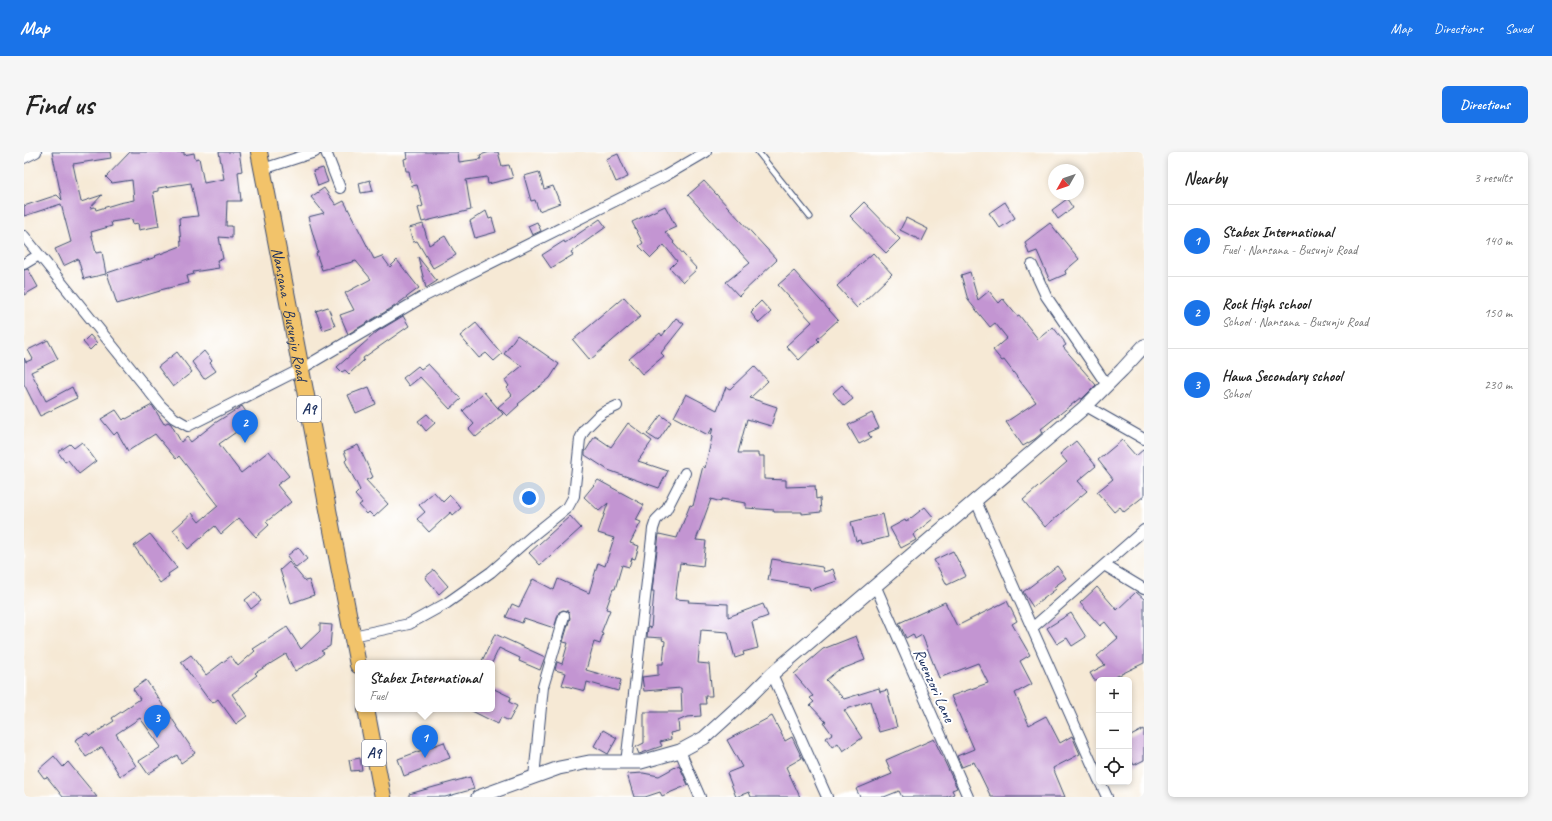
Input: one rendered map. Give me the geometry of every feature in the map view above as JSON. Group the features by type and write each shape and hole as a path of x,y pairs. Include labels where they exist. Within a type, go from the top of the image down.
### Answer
{"main road":[{"name":"Nansana - Busunju Road","path":"260,152 357,660"},
{"name":"A9","path":"367,712 383,797"}],"street":[{"path":"24,158 36,152"},
{"path":"263,169 315,152"},
{"path":"326,152 340,188"},
{"path":"24,236 161,406 174,418 188,426 301,370 423,297 665,176 706,152"},
{"path":"24,264 39,255"},
{"path":"1032,265 1046,296 1107,385"},
{"path":"478,797 559,768 589,762 642,762 680,751 704,738 772,674 1086,406 1144,346"},
{"path":"352,636 409,624 446,603 491,572 568,507 574,496 580,439 585,429 597,417 617,406"},
{"path":"1086,406 1144,439"},
{"path":"626,763 653,529 656,520 666,510 684,473"},
{"path":"975,500 1096,772"},
{"path":"1032,628 1144,530"},
{"path":"1104,565 1144,589"},
{"name":"Rwenzori Lane","path":"875,585 968,797"},
{"path":"534,777 543,687 564,616"},
{"path":"772,674 827,797"},
{"path":"680,751 700,797"},
{"path":"1102,785 1107,797"}],"lane":[{"path":"758,152 810,217"}],"building":[{"path":"52,152 110,152 111,158 73,164 81,202 102,195 90,208 95,207 96,210 134,200 132,180 112,183 106,177 130,152 184,152 184,155 194,153 195,159 199,158 204,183 224,179 219,152 239,152 242,171 238,172 241,201 227,201 226,226 232,226 232,238 219,237 223,259 217,260 219,268 193,272 194,274 187,276 189,283 160,290 117,304 107,273 156,257 155,256 181,246 179,218 198,216 191,183 158,188 158,191 153,192 159,226 139,230 138,223 133,224 132,219 111,222 112,226 91,232 96,253 102,252 106,274 84,279 78,259 63,266 55,249 71,242 61,204 24,216 24,206 57,195 62,200"},
{"path":"406,152 458,152 459,162 481,159 480,155 490,152 498,152 502,166 509,165 513,178 488,184 487,177 466,180 471,210 422,222 418,208 423,206 417,185 412,186 409,171 406,171 404,159 407,158"},
{"path":"618,154 628,177 616,182 606,159"},
{"path":"323,168 328,182 318,186 313,171"},
{"path":"539,172 544,189 553,186 560,203 539,211 535,200 531,201 524,176"},
{"path":"370,180 373,191 361,193 359,183"},
{"path":"704,181 777,260 739,296 726,282 750,263 688,195"},
{"path":"324,188 336,205 344,201 374,259 382,256 390,267 397,260 419,288 395,306 348,334 340,315 354,310 345,293 371,279 356,261 322,270 316,253 318,252 308,217 324,213 311,197"},
{"path":"1066,200 1068,200 1073,208 1058,219 1052,210"},
{"path":"864,202 900,239 886,253 850,216"},
{"path":"1005,202 1015,218 1000,228 989,213"},
{"path":"665,206 676,227 665,232 697,269 683,282 670,268 677,261 664,245 651,258 639,246 643,243 632,222"},
{"path":"486,211 489,219 492,218 496,232 475,238 470,221"},
{"path":"906,218 928,229 922,241 900,230"},
{"path":"600,219 606,227 571,252 573,255 551,268 542,255 564,241 565,243"},
{"path":"537,222 541,231 532,235 528,226"},
{"path":"1050,223 1079,259 1065,271 1066,274 1050,281 1037,251 1029,254 1025,242"},
{"path":"423,224 429,245 445,236 456,255 433,268 417,241 413,242 409,228"},
{"path":"873,253 892,274 857,308 837,286"},
{"path":"418,257 437,281 426,288"},
{"path":"28,269 38,287 24,295 24,270"},
{"path":"794,271 838,320 817,339 819,341 799,360 786,346 812,322 778,285"},
{"path":"970,272 978,300 989,291 999,303 1003,299 1017,316 1019,315 1038,339 1053,327 1066,345 1063,347 1096,385 1082,399 1080,398 1041,429 1043,432 1035,439 1023,446 1006,422 1036,402 1004,360 1002,361 993,350 1007,338 995,323 990,327 968,300 961,275"},
{"path":"624,297 641,316 590,360 573,340"},
{"path":"761,301 771,312 759,323 751,313"},
{"path":"328,307 335,326 323,330 316,311"},
{"path":"403,316 409,326 363,358 364,360 349,374 345,370 342,372 337,367 378,331"},
{"path":"676,318 684,324 661,353 664,356 642,374 629,359 660,333 662,336"},
{"path":"476,323 502,354 494,361 486,353 479,358 460,336"},
{"path":"90,335 97,343 90,350 83,342"},
{"path":"517,335 559,364 550,378 518,404 519,405 507,416 498,407 512,395 507,388 509,386 505,380 522,366 504,354"},
{"path":"48,340 58,359 31,372 46,401 72,387 77,398 40,416 24,384 24,358 26,362 33,359 28,350"},
{"path":"204,351 212,361 210,363 216,371 204,379 192,362"},
{"path":"177,352 192,372 173,387 158,367"},
{"path":"428,364 461,399 450,409 420,377 409,386 403,378 418,366 421,369"},
{"path":"754,366 768,381 750,398 777,407 771,426 747,419 738,453 758,453 758,456 764,456 764,479 786,480 786,487 815,486 816,499 820,498 821,512 802,514 802,512 774,512 774,510 746,508 746,503 721,499 721,502 711,499 696,540 706,541 703,566 680,563 675,599 689,600 688,602 728,604 728,617 763,604 768,616 752,622 758,648 743,652 744,655 735,658 728,632 701,630 698,663 709,664 712,696 705,696 706,704 700,704 701,716 687,717 678,721 679,731 670,733 671,739 660,742 662,746 639,754 636,747 644,743 644,712 682,712 681,688 644,691 642,677 658,675 658,664 663,664 665,641 662,640 663,638 647,637 648,627 651,628 654,591 652,591 659,534 677,538 690,505 693,506 703,466 705,468 712,437 713,427 708,435 674,417 686,394 717,410 726,387 730,389"},
{"path":"842,385 853,399 844,406 833,393"},
{"path":"369,387 376,404 356,413 348,395"},
{"path":"484,392 503,414 476,437 469,429 474,424 463,411"},
{"path":"152,405 164,424 168,422 171,424 181,442 187,437 191,442 215,423 242,406 250,418 237,427 239,430 219,444 241,473 269,451 289,476 277,485 291,502 266,522 269,525 256,537 239,518 221,534 215,526 188,549 173,530 192,513 199,522 218,506 179,456 176,459 155,434 128,451 117,432 114,435 101,419 116,410 123,420"},
{"path":"872,413 879,428 868,433 871,438 859,444 848,425"},
{"path":"427,414 435,423 426,431 418,421"},
{"path":"661,415 671,422 658,441 647,434"},
{"path":"628,423 652,441 638,461 668,471 659,488 608,470 585,455 585,452 595,436 611,447"},
{"path":"1122,440 1136,456 1144,449 1144,496 1124,512 1120,507 1114,512 1097,492 1113,479 1098,460"},
{"path":"1076,441 1096,466 1078,481 1087,491 1045,527 1023,500 1067,462 1060,454"},
{"path":"82,442 96,461 79,474 68,460 65,462 58,452 70,444 74,448"},
{"path":"358,445 373,477 366,480 388,504 374,517 369,512 367,514 359,505 362,503 355,495 360,490 345,461 347,459 344,451"},
{"path":"598,480 644,505 636,520 641,522 630,543 639,546 635,559 632,558 629,567 622,565 615,589 613,589 606,609 610,610 601,633 603,634 600,644 594,642 586,670 621,680 618,691 587,682 585,691 562,685 566,673 555,670 557,662 562,664 568,643 563,642 570,618 568,611 563,610 559,612 554,628 524,618 522,623 506,617 512,604 519,607 533,579 554,590 558,579 589,593 598,563 605,566 614,538 598,533 608,503 599,511 584,497"},
{"path":"434,492 443,502 450,495 461,508 453,515 451,512 429,532 417,519 425,512 419,505"},
{"path":"925,507 934,518 913,535 916,540 901,548 890,528 905,520 906,522"},
{"path":"883,514 888,537 861,544 860,540 856,541 851,522"},
{"path":"570,516 581,528 540,565 529,553"},
{"path":"150,534 177,568 168,574 169,576 160,583 134,546"},
{"path":"298,547 307,559 296,568 287,556"},
{"path":"953,551 966,576 947,585 934,560"},
{"path":"772,559 822,567 824,572 833,569 837,581 810,590 809,587 768,580"},
{"path":"289,562 305,581 309,580 314,595 291,603 280,570"},
{"path":"1057,566 1066,578 1054,587 1056,589 1033,607 1023,592"},
{"path":"434,570 448,586 439,594 425,577"},
{"path":"1097,587 1117,610 1136,592 1144,599 1144,663 1115,677 1096,677 1096,680 1094,680 1090,673 1105,665 1097,656 1118,638 1105,622 1100,626 1080,603"},
{"path":"255,592 261,601 251,609 245,600"},
{"path":"1007,601 1017,621 1012,624 1030,655 1020,661 1032,684 1015,693 1029,725 1046,716 1060,743 1072,736 1080,754 1053,768 1065,797 991,797 974,762 962,767 957,756 974,749 951,696 988,683 978,663 939,678 922,635 915,639 913,634 906,638 899,623 945,602 957,626"},
{"path":"1071,613 1086,637 1072,646 1067,638 1057,644 1047,628"},
{"path":"320,624 332,625 330,646 321,651 324,653 317,659 295,671 286,654 255,673 257,675 232,694 247,716 236,724 218,699 213,703 209,700 181,662 191,655 206,675 231,656 238,666 255,651 253,649 287,627 301,649 320,631"},
{"path":"495,634 545,657 540,670 519,661 520,658 499,648 493,660 482,660"},
{"path":"856,636 865,660 837,671 826,680 844,699 879,688 880,692 887,690 897,727 879,732 870,701 844,710 862,738 843,751 838,743 832,747 826,738 832,734 824,723 826,722 810,705 814,702 810,698 813,696 794,674 823,649"},
{"path":"146,680 195,753 181,763 177,755 148,774 139,761 161,747 140,718 116,734 136,766 120,776 102,747 86,757 75,740 87,733 90,736 114,721 112,718 140,699 133,689"},
{"path":"495,689 511,697 509,702 517,706 509,721 501,717 498,724 474,712 495,712"},
{"path":"772,716 785,741 792,737 802,758 786,767 800,797 751,797 749,792 736,797 727,773 742,767 727,740"},
{"path":"1144,729 1144,760 1134,765 1132,761 1132,735"},
{"path":"603,730 617,738 608,754 594,746"},
{"path":"934,739 957,788 952,790 954,794 946,797 902,797 899,791 884,797 860,797 856,789 892,774 886,760"},
{"path":"444,742 450,758 404,776 398,759"},
{"path":"54,756 63,767 68,762 97,797 63,797 47,777 44,778 38,770"},
{"path":"360,758 362,770 351,771 349,760"},
{"path":"679,765 688,785 662,796 660,792 645,797 634,797 627,774 643,773 659,776"},
{"path":"470,777 474,789 445,797 409,797 409,794"}],"place":[{"name":"Rock High school","path":"245,443"},
{"name":"Hawa Secondary school","path":"157,738"},
{"name":"Stabex International","path":"425,758"}]}
